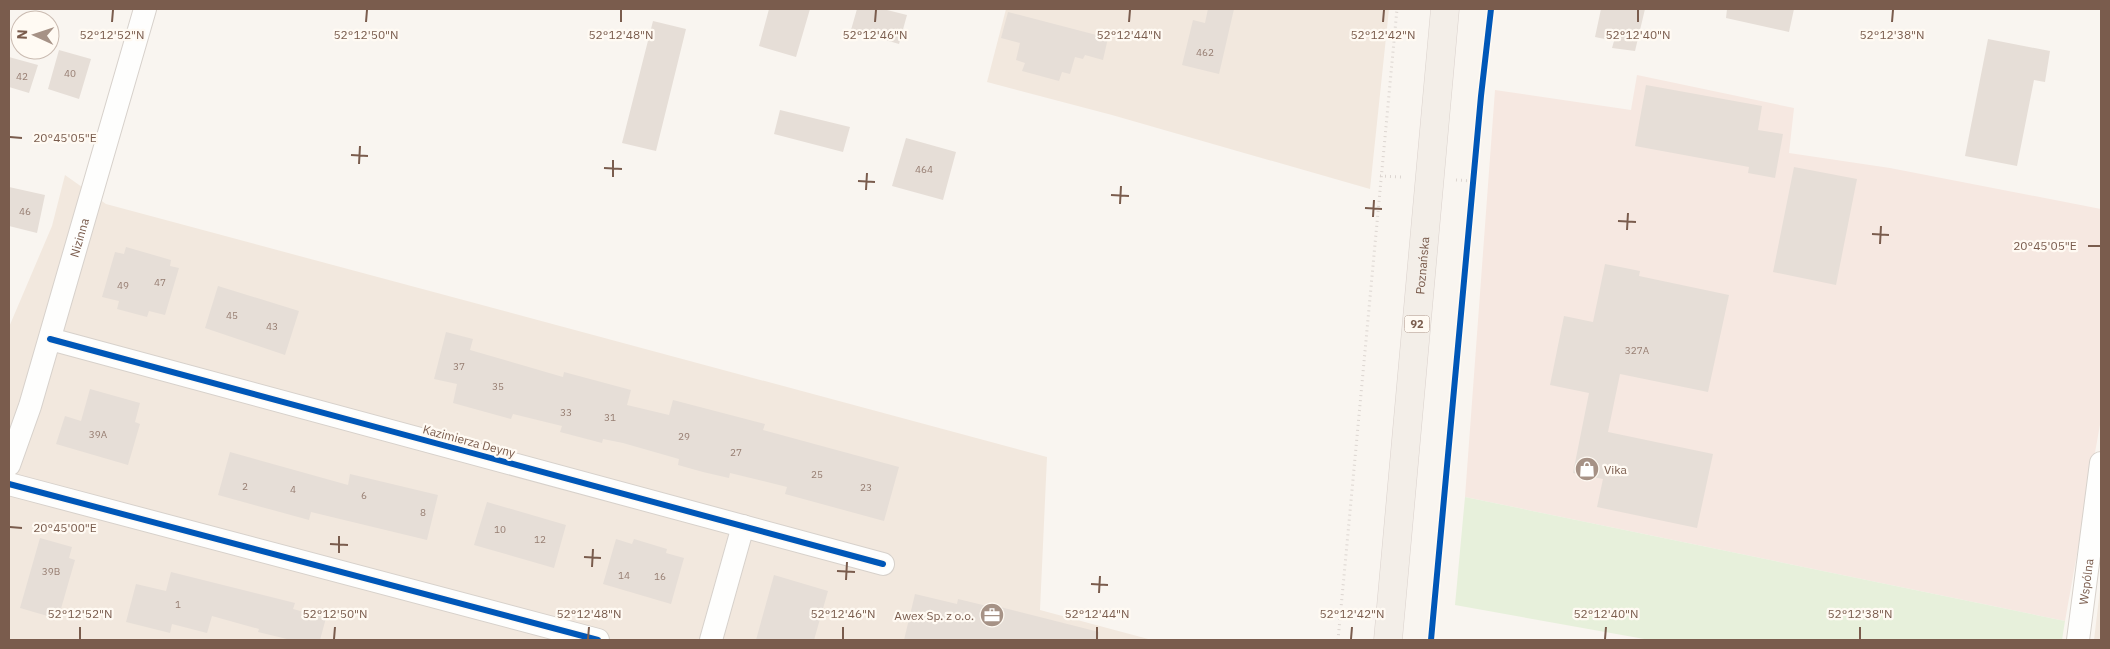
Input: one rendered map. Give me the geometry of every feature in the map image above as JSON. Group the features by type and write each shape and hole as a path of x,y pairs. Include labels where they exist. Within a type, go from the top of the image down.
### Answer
{"main road":[{"name":"Poznańska","path":"1388,640 1445,9"}],"street":[{"name":"Nizinna","path":"9,465 30,406 145,9"},
{"name":"Kazimierza Deyny","path":"50,338 882,564"},
{"name":"Wspólna","path":"2078,640 2101,463"},
{"path":"9,484 598,640"},
{"path":"710,640 743,526"}],"path":[{"path":"1338,640 1397,9"}],"shaded area":[{"path":"1006,9 1389,9 1370,189 1112,115 987,82"},
{"path":"1637,75 1794,108 1789,153 1890,168 2101,209 2101,419 2065,621 1465,497 1495,90 1631,110"},
{"path":"65,175 106,204 1047,457 1040,610 1152,640 9,640 9,327 52,226"},
{"path":"2101,582 2101,640 2094,640 2100,590"}],"green space":[{"path":"1465,497 2065,621 2062,640 1650,640 1455,605"}],"building":[{"path":"769,9 810,9 796,57 759,46"},
{"path":"857,9 883,9 907,15 899,44 851,30"},
{"path":"1208,9 1234,9 1219,74 1182,65 1193,20 1205,23"},
{"path":"1601,9 1645,9 1635,51 1612,48 1614,41 1595,37"},
{"path":"1727,9 1794,9 1789,32 1726,18"},
{"path":"1008,12 1108,38 1103,60 1085,55 1083,59 1075,57 1070,74 1062,72 1059,81 1022,71 1025,63 1016,60 1020,43 1001,38"},
{"path":"653,21 686,29 656,151 622,143"},
{"path":"1988,39 2050,51 2045,82 2034,80 2017,166 1965,156"},
{"path":"60,50 91,59 79,99 48,89 56,60 60,60"},
{"path":"9,57 10,60 20,60 38,65 29,93 9,87"},
{"path":"1646,85 1762,106 1758,130 1783,134 1775,178 1748,173 1749,167 1635,146"},
{"path":"780,110 850,127 843,152 774,134"},
{"path":"906,138 956,152 943,200 892,186"},
{"path":"1794,167 1857,179 1836,285 1773,272"},
{"path":"9,187 45,195 37,233 9,226"},
{"path":"126,247 171,260 170,266 179,268 165,315 149,311 147,317 117,309 119,301 102,297 115,252 124,254"},
{"path":"1605,264 1640,271 1639,276 1729,295 1708,392 1620,374 1608,432 1713,454 1697,528 1597,507 1603,479 1573,473 1589,393 1550,385 1564,316 1593,322"},
{"path":"218,286 299,311 285,355 205,328"},
{"path":"446,332 473,339 470,350 563,377 564,372 631,390 627,405 669,415 673,400 765,424 763,430 899,467 884,521 785,494 787,487 730,473 729,478 703,472 678,465 679,459 623,443 603,439 602,443 560,432 562,426 513,414 511,419 453,403 457,384 434,379"},
{"path":"90,389 140,403 135,422 140,424 128,465 56,444 65,416 81,421"},
{"path":"230,452 348,485 350,474 438,495 427,540 311,512 309,520 218,495"},
{"path":"487,502 566,525 554,568 474,545"},
{"path":"40,538 72,547 69,558 75,560 58,619 20,608"},
{"path":"616,539 632,544 634,539 667,549 666,553 684,558 671,604 603,584"},
{"path":"171,572 295,603 293,609 326,618 320,640 291,640 258,632 259,629 212,616 207,633 172,624 170,633 126,622 136,584 166,591"},
{"path":"774,575 828,591 814,640 756,640"},
{"path":"915,594 957,604 958,599 987,606 988,604 1099,632 1098,640 904,640"}],"cycle path":[{"path":"1431,640 1481,96 1491,9"},
{"path":"50,339 883,564"},
{"path":"9,484 598,640"}],"place":[{"name":"Vika","path":"1587,469"},
{"name":"Awex Sp. z o.o.","path":"992,615"}]}
